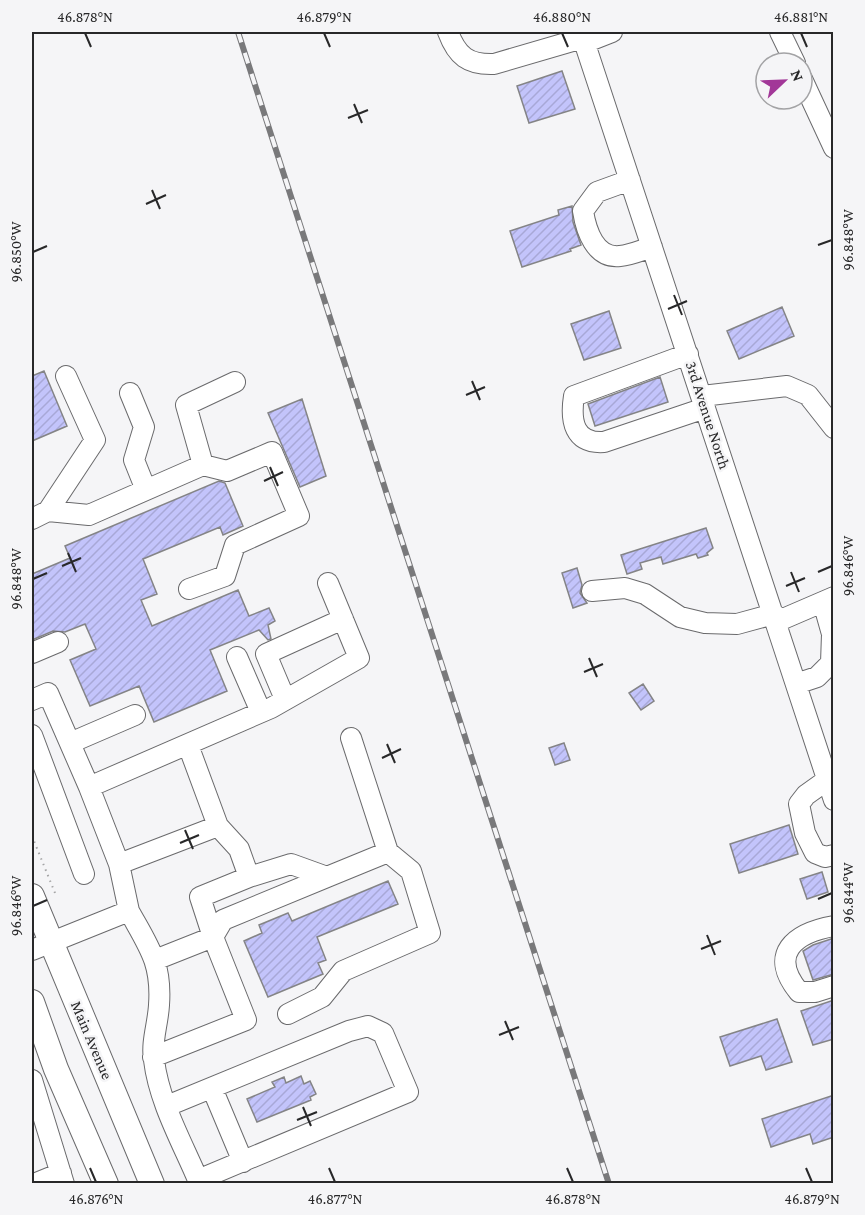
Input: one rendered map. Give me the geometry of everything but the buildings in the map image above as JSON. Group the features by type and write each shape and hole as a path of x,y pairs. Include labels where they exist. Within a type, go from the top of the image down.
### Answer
{"main road":[{"name":"Main Avenue","path":"43,895 41,946 152,1184"},
{"path":"32,1002 56,1069 106,1184"}],"street":[{"path":"448,32 454,46 467,60 479,64 494,64 612,32"},
{"path":"780,32 789,51"},
{"name":"3rd Avenue North","path":"583,38 834,800"},
{"path":"814,99 828,123 834,148"},
{"path":"630,180 597,192 583,210 586,232 600,251 619,257 652,247"},
{"path":"688,354 574,396 571,411 575,428 582,438 592,443 604,442 703,402 787,386 808,395 834,428"},
{"path":"40,515 95,440 66,376"},
{"path":"203,465 186,405 235,382"},
{"path":"130,393 144,427 134,460 146,490"},
{"path":"40,515 89,515 203,465 227,471 272,452 299,516 235,545 225,576 189,589"},
{"path":"88,787 261,712 359,658 328,583"},
{"path":"592,591 625,588 645,594 680,617 705,623 737,624 775,618 828,600 832,634 831,663 817,676 796,684"},
{"path":"285,699 266,654 343,619"},
{"path":"32,653 58,642"},
{"path":"237,657 261,712"},
{"path":"32,700 48,693 119,864 129,911 155,960 159,978 159,1007 153,1057 158,1084 167,1106 200,1182 243,1161 408,1092 383,1033 368,1026 349,1031 167,1106"},
{"path":"70,743 135,715"},
{"path":"32,735 84,874"},
{"path":"288,1014 322,996 343,971 430,933 411,871 388,852 351,738"},
{"path":"188,745 218,826 239,849 249,877"},
{"path":"827,780 806,795 799,804 814,853 825,857 834,855"},
{"path":"119,864 218,826"},
{"path":"155,960 213,937 223,920 388,852"},
{"path":"153,1057 246,1020 213,937 200,897 249,877 291,864 327,877"},
{"path":"41,946 129,911"},
{"path":"834,926 817,929 796,939 788,949 785,964 789,980 799,992 815,992 834,986"},
{"path":"212,1088 243,1161"},
{"path":"33,1092 63,1178 34,1184"}],"path":[{"path":"32,836 43,895"}],"railway":[{"path":"238,32 609,1184"}]}
